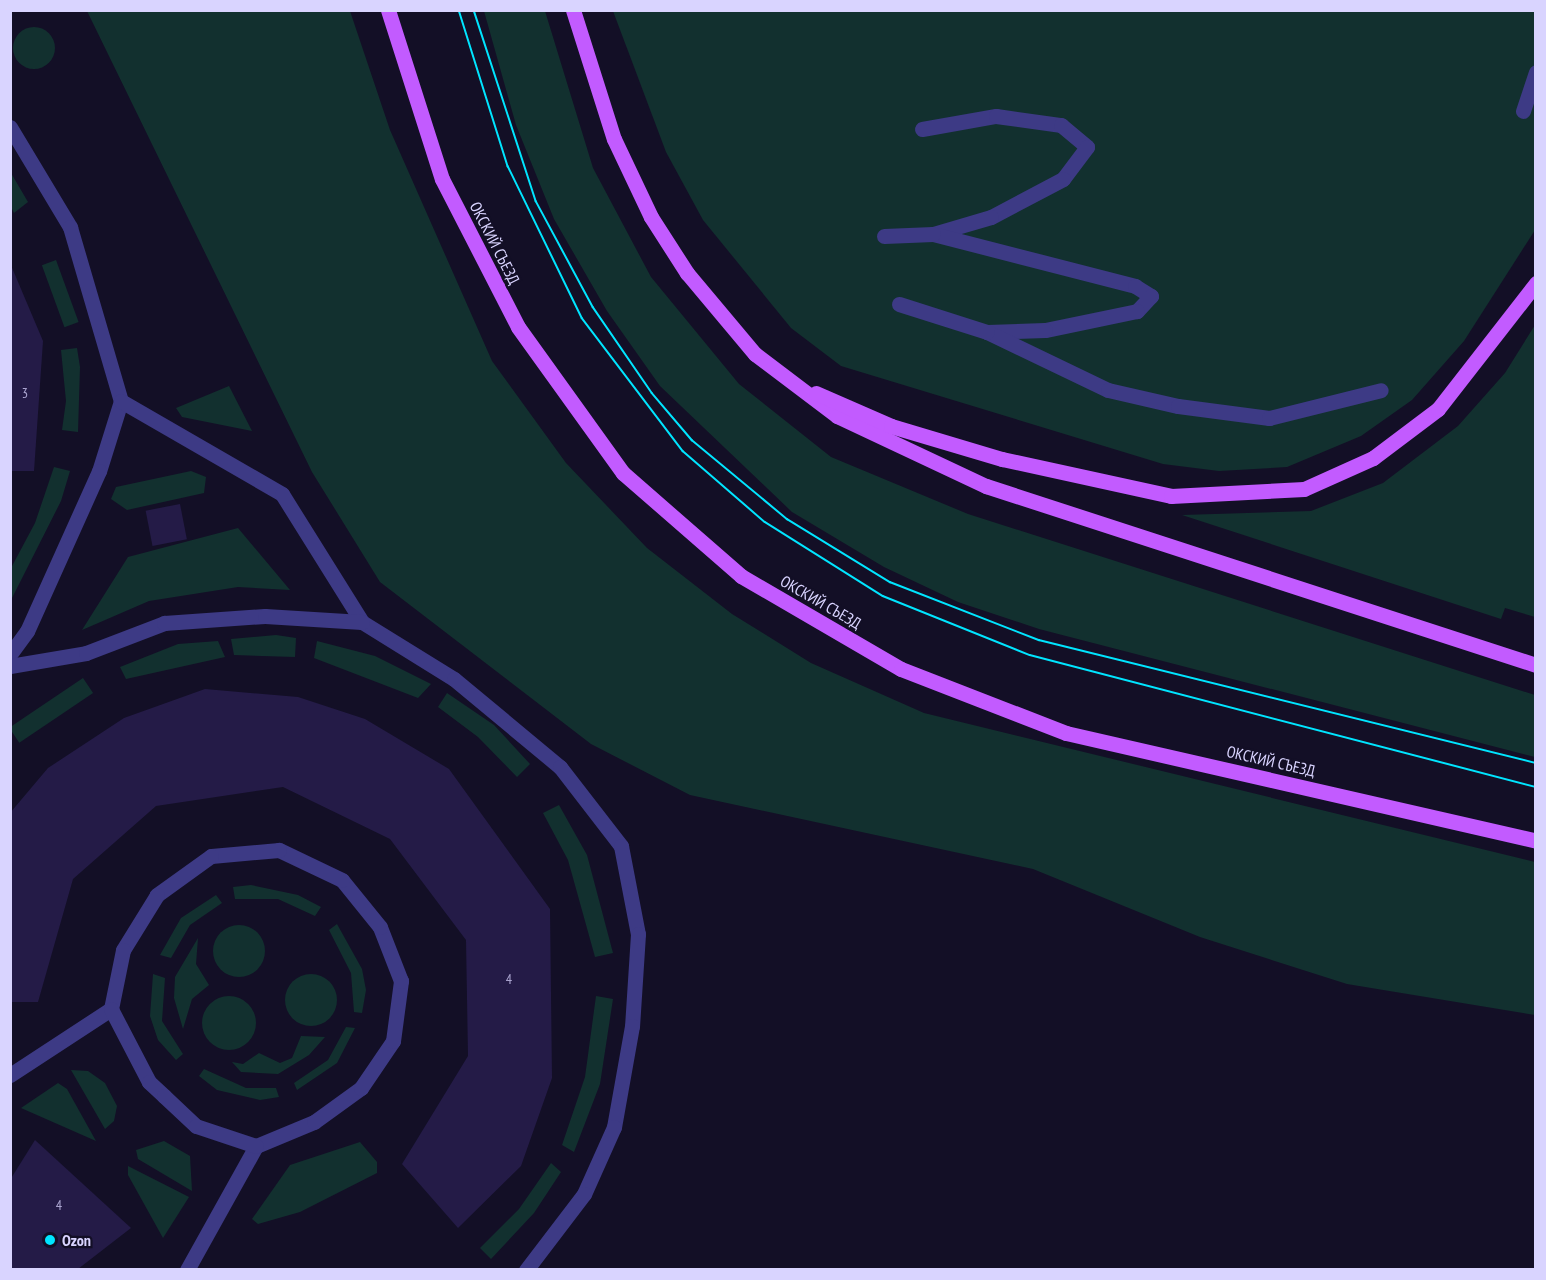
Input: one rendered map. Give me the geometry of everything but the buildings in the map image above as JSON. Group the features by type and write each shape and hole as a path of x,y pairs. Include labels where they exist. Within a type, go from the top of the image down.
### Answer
{"main road":[{"name":"ОКСКИЙ СЪЕЗД","path":"388,10 442,179 518,327 623,473 741,576 901,669 1066,733 1536,841"},
{"path":"573,10 614,139 651,217 719,314 788,381 872,435 986,486 1536,665"},
{"path":"788,381 891,426 1111,484 1172,496 1304,489 1373,458 1438,409 1536,283"}],"street":[{"path":"1523,111 1536,72"},
{"path":"884,236 933,234 991,217 1063,179 1087,147 1061,125 996,116 922,129"},
{"path":"10,128 70,227 122,401 99,471 27,631 10,654"},
{"path":"933,234 1135,286 1150,296 1137,311 1046,330 987,332"},
{"path":"899,304 987,332 1108,390 1178,406 1269,418 1381,390"},
{"path":"122,401 282,494 362,622 454,679 560,767 621,846 638,934 632,1026 614,1127 584,1194 526,1269"},
{"path":"10,666 86,653 164,624 265,616 362,622"},
{"path":"187,1269 256,1146 314,1122 361,1088 393,1041 401,981 380,927 342,880 279,850 211,856 157,895 123,950 111,1009 149,1082 172,1104 196,1126 256,1146"},
{"path":"10,1075 111,1009"}],"green space":[{"path":"87,11 350,11 390,130 492,361 566,463 647,548 732,614 811,663 924,713 1535,862 1535,1015 1347,984 1200,937 1033,869 690,795 591,744 380,582 312,472"},
{"path":"484,11 545,11 593,168 651,277 739,384 831,457 968,514 1535,695 1535,757 1039,629 958,602 884,567 792,512 660,386 607,311 554,219 516,125"},
{"path":"613,11 1535,11 1535,230 1464,341 1412,400 1361,436 1287,467 1219,471 1163,464 841,366 791,328 703,220 666,152"},
{"path":"34,27 42,28 49,33 54,40 54,56 49,63 42,68 34,69 26,68 19,63 14,56 13,48 14,40 19,33 26,28"},
{"path":"11,173 28,202 14,213 11,207"},
{"path":"56,260 79,322 64,327 42,265"},
{"path":"1535,325 1535,617 1505,608 1501,619 1182,515 1311,511 1383,483 1458,426 1505,373"},
{"path":"77,348 80,367 78,432 62,430 66,401 61,350"},
{"path":"229,386 252,431 182,417 176,408"},
{"path":"54,467 70,471 61,501 11,600 11,568 35,523"},
{"path":"191,471 206,477 204,493 127,510 111,499 116,487"},
{"path":"238,528 290,590 238,587 149,601 82,630 128,557"},
{"path":"276,635 296,638 295,657 234,655 231,639"},
{"path":"218,641 225,657 126,679 120,667 178,644"},
{"path":"317,641 375,656 431,684 418,698 314,658"},
{"path":"83,678 93,693 19,743 10,727"},
{"path":"447,693 494,725 530,764 517,777 478,737 438,707"},
{"path":"559,805 587,855 613,953 595,957 568,860 543,813"},
{"path":"251,885 298,895 321,907 315,916 278,899 235,899 233,887"},
{"path":"216,895 222,903 190,925 171,958 160,955 181,918"},
{"path":"337,924 362,969 366,990 362,1013 354,1012 351,973 329,930"},
{"path":"234,925 244,925 258,932 265,951 258,970 244,977 234,977 224,973 217,966 213,956 213,946 217,936 224,929"},
{"path":"198,938 196,964 209,985 192,999 183,1029 174,998 175,977"},
{"path":"153,974 165,978 162,1021 183,1054 176,1060 158,1040 150,1016"},
{"path":"306,974 316,974 330,981 337,1000 330,1019 316,1026 306,1026 296,1022 289,1015 285,1005 285,995 289,985 296,978"},
{"path":"229,996 239,998 248,1004 254,1013 256,1023 254,1033 248,1042 239,1048 229,1050 219,1048 210,1042 204,1033 202,1023 204,1013 210,1004 219,998"},
{"path":"596,996 613,999 600,1084 574,1152 562,1145 585,1077"},
{"path":"346,1027 355,1028 337,1063 297,1090 294,1083 328,1060"},
{"path":"301,1036 325,1037 309,1055 278,1074 241,1072 232,1062 243,1064 259,1053 280,1063 292,1058"},
{"path":"204,1069 246,1088 276,1088 279,1097 260,1100 217,1090 199,1076"},
{"path":"71,1070 88,1071 105,1083 117,1106 114,1121 105,1129"},
{"path":"58,1083 67,1089 96,1141 21,1108"},
{"path":"164,1141 190,1156 192,1191 138,1159 136,1150"},
{"path":"360,1142 377,1162 377,1173 300,1212 258,1224 252,1219 290,1165"},
{"path":"551,1163 561,1172 534,1213 491,1259 480,1248 519,1209"},
{"path":"128,1166 189,1197 163,1238 128,1175"}],"tram line":[{"path":"459,10 508,166 582,318 683,451 765,522 883,596 1030,655 1536,787"},
{"path":"474,10 536,201 593,307 652,393 692,440 787,519 890,582 1039,640 1536,763"}],"place":[{"name":"Ozon","path":"50,1240"}]}
